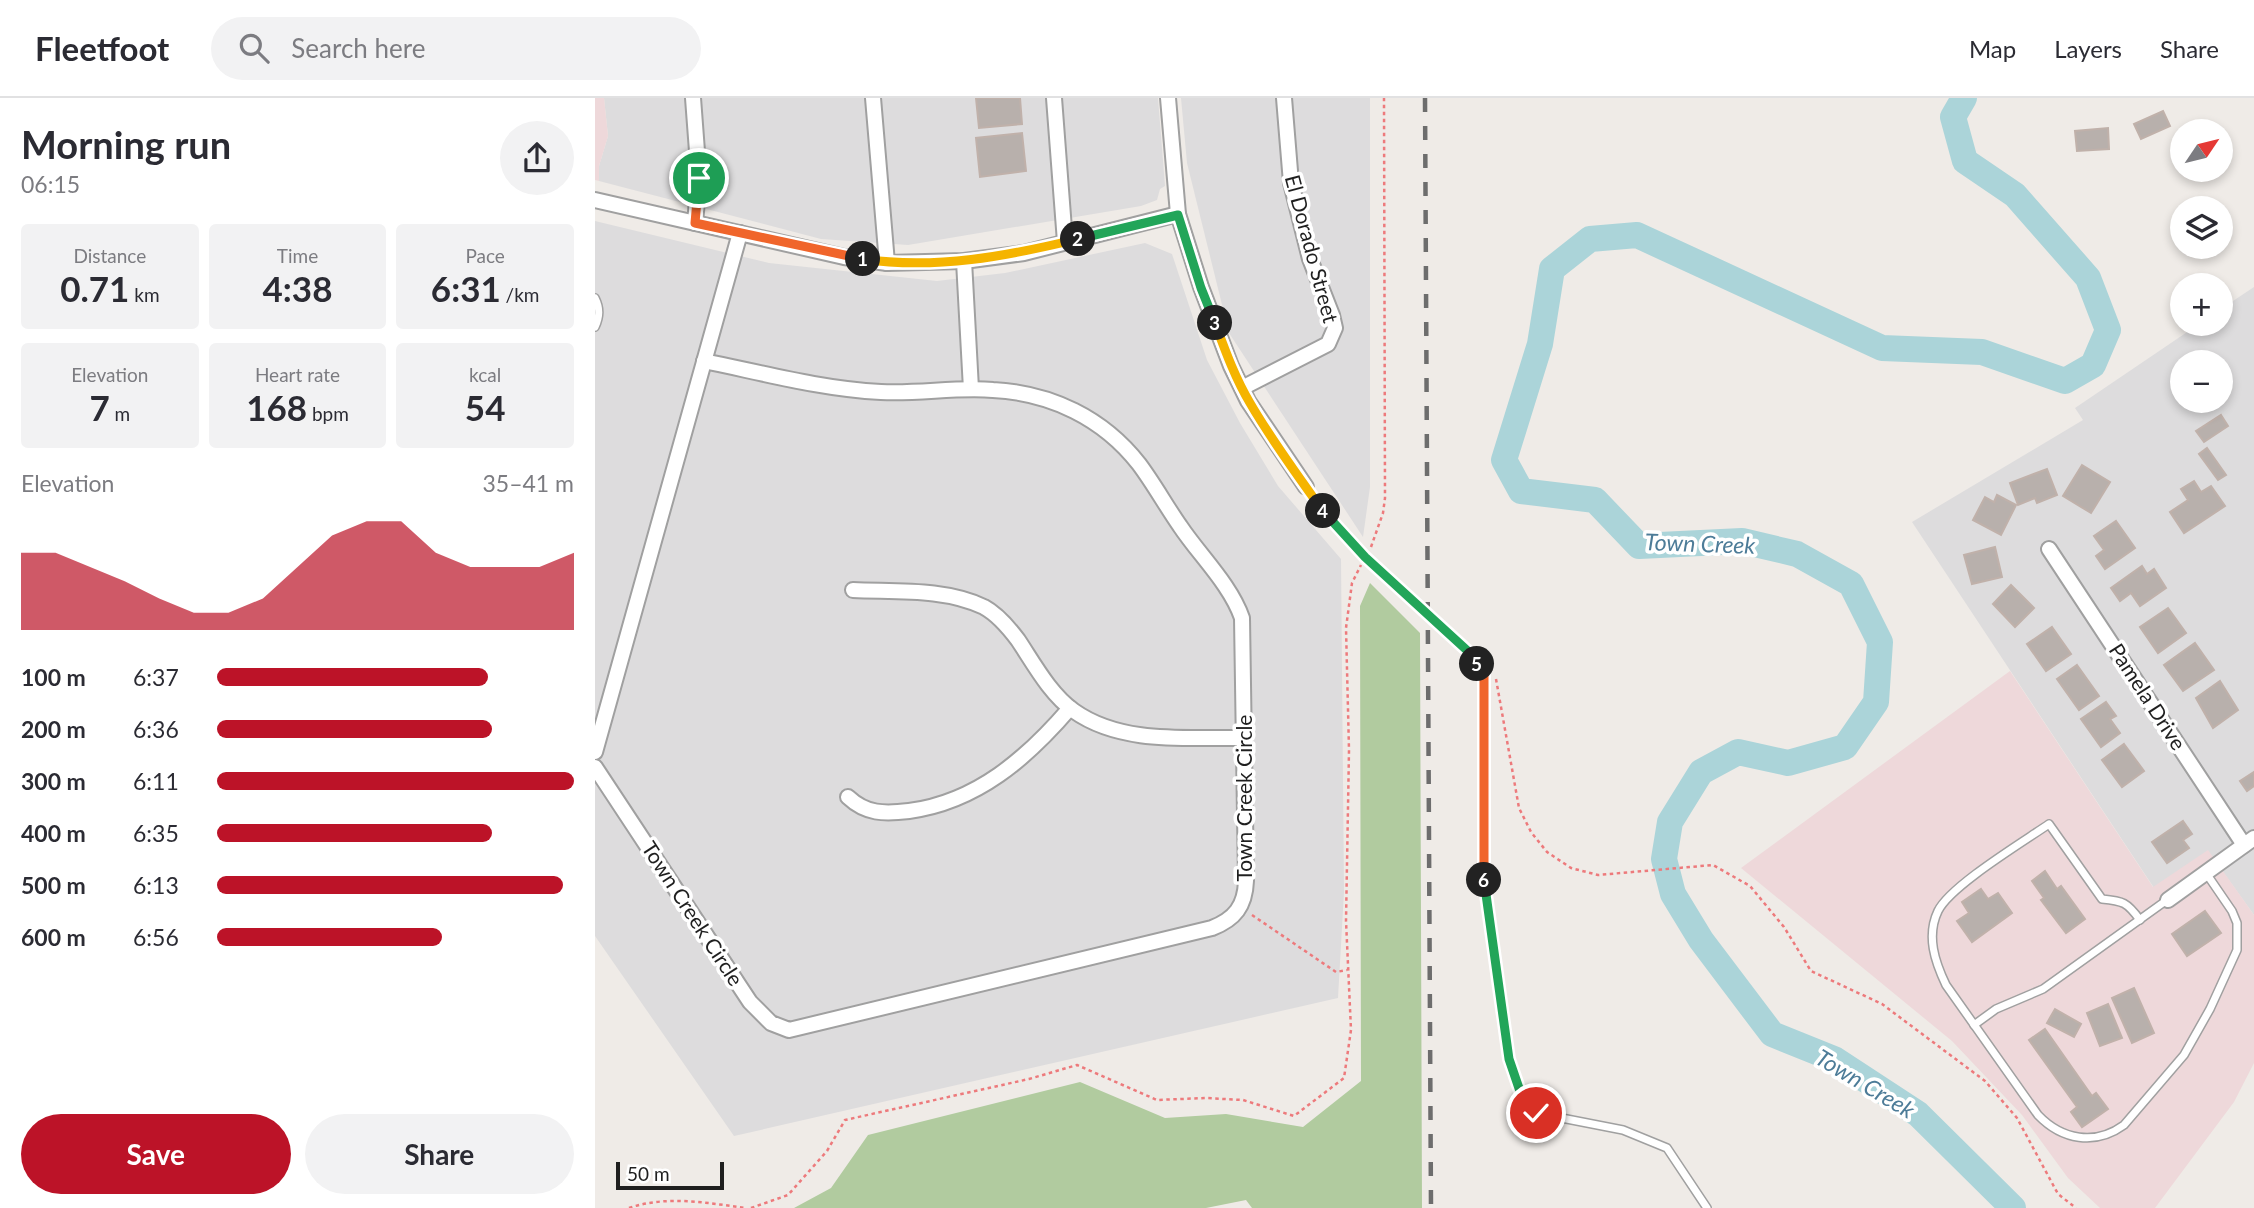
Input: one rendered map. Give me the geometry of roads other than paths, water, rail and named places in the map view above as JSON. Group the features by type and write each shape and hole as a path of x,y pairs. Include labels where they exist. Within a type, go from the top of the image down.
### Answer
{"street":[{"path":"693,98 699,178 695,223"},
{"path":"873,98 887,263"},
{"path":"1054,98 1065,242"},
{"path":"1167,98 1178,215 1201,288 1231,366 1248,401 1306,487"},
{"name":"El Dorado Street","path":"1242,388 1328,344 1335,328 1310,259 1291,183 1284,98"},
{"path":"595,200 844,257 887,263 964,261 1024,253 1178,215"},
{"path":"595,752 740,233"},
{"path":"964,261 971,389"},
{"name":"Town Creek Circle","path":"595,767 750,1002 771,1023 789,1030 1212,928 1233,918 1241,908 1246,881 1243,631 1239,609 1124,447 1104,429 1064,405 1016,392 971,389 859,391 704,361"},
{"name":"Pamela Drive","path":"2049,549 2249,842"},
{"path":"853,590 930,594 971,602 986,608 1014,636 1053,690 1070,708 1104,726 1157,737 1244,738"},
{"path":"848,797 860,808 879,812 922,809 961,797 989,783 1017,763 1070,708"},
{"path":"2168,900 2249,842"}],"lane":[{"path":"595,298 599,306 595,327"},
{"path":"1306,487 1333,524 1471,654 1484,673 1484,882 1509,1059 1523,1100 1536,1113 1623,1130 1667,1148 1707,1208"},
{"path":"2140,919 2129,905 2102,899 2049,824 1959,887 1938,911 1932,947 1946,985 2038,1115 2047,1124 2069,1136 2099,1138 2114,1132 2136,1112 2184,1055 2210,1009 2237,950 2237,923 2206,873"},
{"path":"1974,1025 1996,1009 2043,989 2168,900"}],"waterway":[{"name":"Town Creek","path":"1964,98 1953,117 1965,161 2015,195 2088,278 2108,330 2093,365 2065,381 1982,352 1882,348 1637,235 1590,239 1552,269 1540,344 1504,460 1521,491 1595,500 1639,546 1742,541 1797,554 1851,584 1880,642 1876,702 1845,747 1788,763 1738,752 1701,772 1670,822 1664,859 1673,894 1701,940 1772,1034 1834,1059 1918,1114 2013,1208"}],"railway":[{"path":"1425,98 1431,1208"}]}
